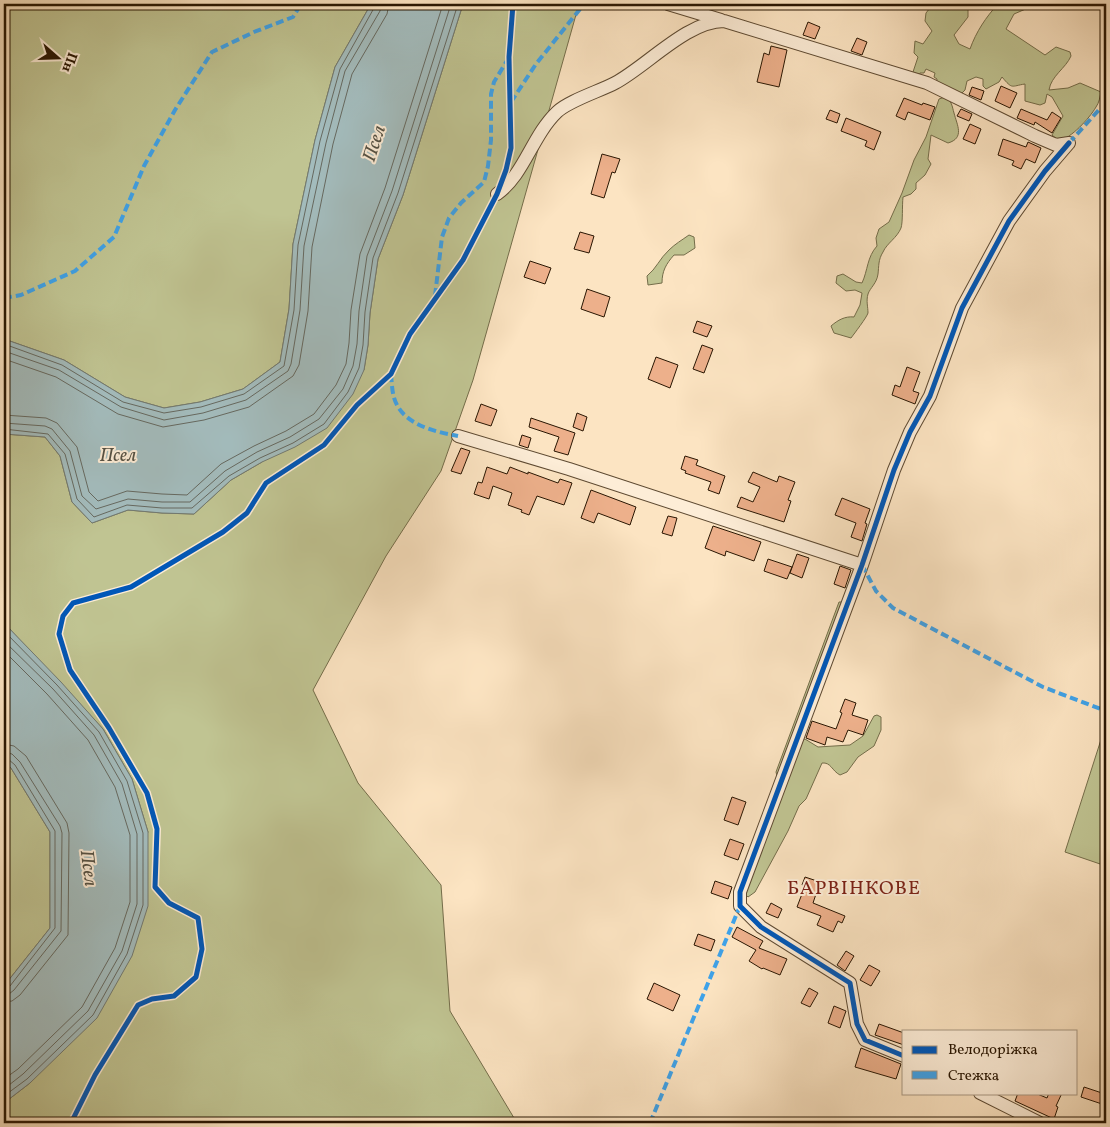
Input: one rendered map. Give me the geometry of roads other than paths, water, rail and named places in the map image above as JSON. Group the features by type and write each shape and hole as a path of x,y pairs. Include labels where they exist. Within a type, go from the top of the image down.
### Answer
{"street":[{"path":"668,4 927,83 1056,145 1069,143 1045,171 1009,221 962,308 930,396 910,432 894,470 862,565 740,892 740,906 761,927 850,983 857,1024 865,1040 902,1055"},
{"path":"497,194 506,188 514,178 538,135 559,110 617,82 660,50 691,31 715,21 724,21"},
{"path":"458,436 570,469 862,565"},
{"path":"982,1094 1040,1123"}],"water":[{"name":"Псел","path":"371,4 463,4 403,195 378,259 364,370 353,394 327,428 231,480 194,514 128,510 92,523 72,502 60,456 45,437 4,434 4,339 64,360 125,397 164,408 200,402 243,389 280,362 289,309 293,244 315,140 335,67"},
{"name":"Псел","path":"4,623 103,729 132,779 148,832 148,906 132,956 97,1018 30,1083 4,1103 4,986 50,928 50,832 11,768 4,761"}],"district":[{"name":"БАРВІНКОВЕ","path":"854,887"}]}
